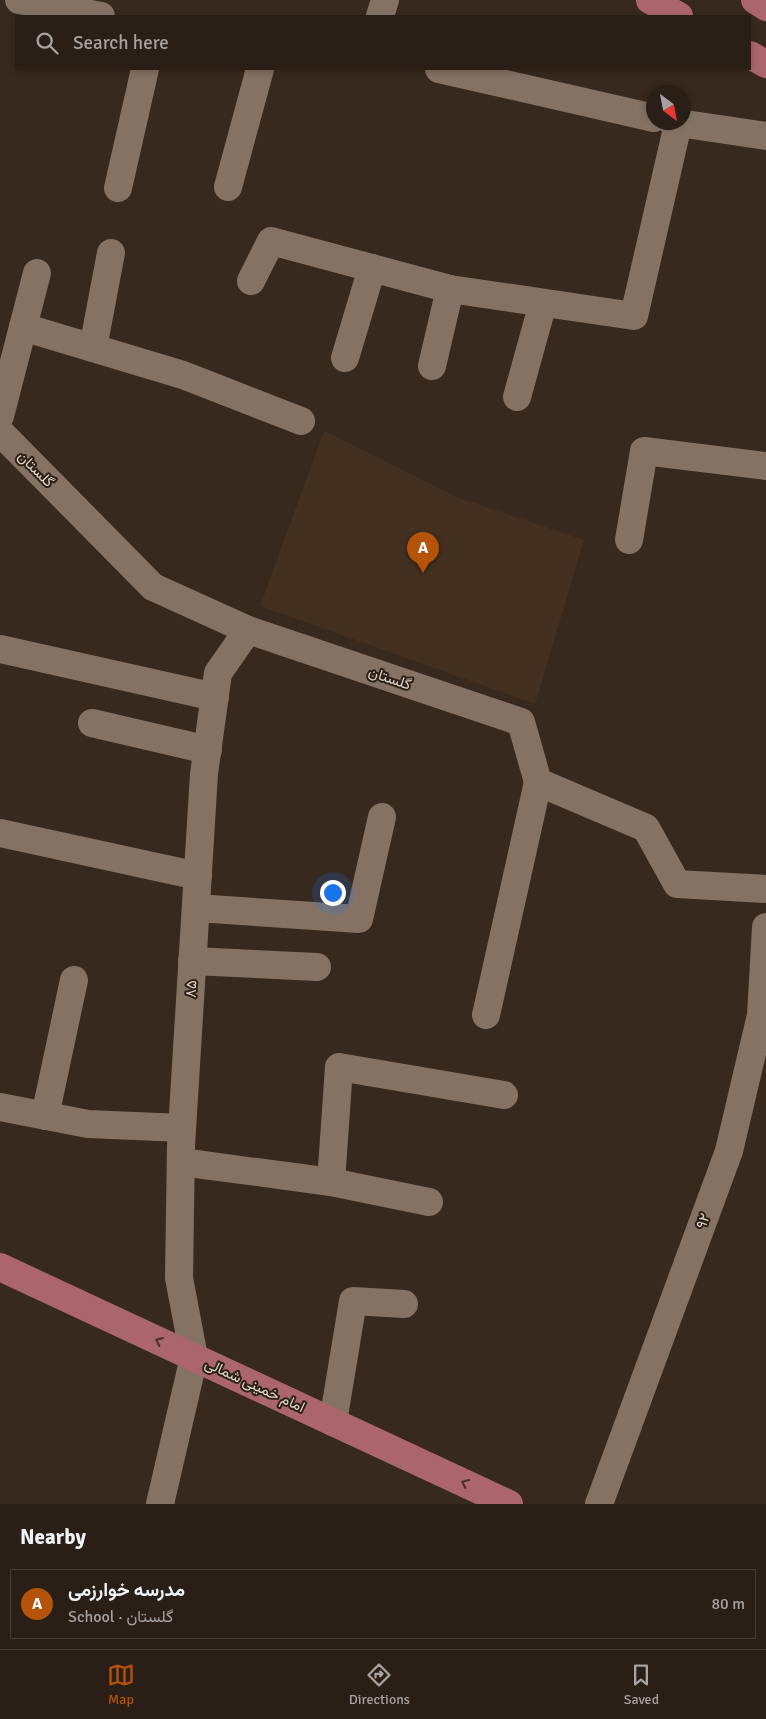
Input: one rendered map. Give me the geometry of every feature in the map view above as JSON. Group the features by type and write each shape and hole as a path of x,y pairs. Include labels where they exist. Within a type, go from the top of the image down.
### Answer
{"main road":[{"path":"650,0 677,15"},
{"path":"755,0 766,7"},
{"path":"751,56 766,64"},
{"name":"امام خمینی شمالی","path":"0,1267 509,1504"}],"street":[{"path":"19,0 96,15"},
{"path":"380,15 385,0"},
{"path":"118,188 145,70"},
{"path":"228,187 260,70"},
{"path":"443,70 646,117"},
{"path":"691,125 766,136"},
{"path":"251,281 271,241 450,288 634,316 667,130"},
{"path":"93,348 111,253"},
{"path":"345,358 372,268"},
{"path":"0,416 37,273"},
{"path":"432,366 450,288"},
{"path":"517,397 543,303"},
{"path":"23,327 183,375 301,421"},
{"name":"گلستان","path":"0,432 153,587 248,630 521,722 538,782"},
{"path":"629,540 644,451 766,466"},
{"name":"۸۵","path":"194,1357 179,1278 182,1128 204,774 218,673 248,630"},
{"path":"0,649 215,697"},
{"path":"92,724 208,750"},
{"path":"486,1015 538,782 646,828 676,884 766,889"},
{"path":"196,908 359,919 382,817"},
{"path":"0,833 198,876"},
{"name":"۹۲","path":"599,1504 728,1151 764,1014 766,927"},
{"path":"192,961 317,967"},
{"path":"45,1116 74,980"},
{"path":"331,1182 339,1067 504,1095"},
{"path":"0,1107 88,1124 182,1128"},
{"path":"181,1162 331,1182 429,1202"},
{"path":"333,1422 353,1301 404,1304"},
{"path":"160,1504 194,1357"}],"shaded area":[{"path":"324,431 457,497 584,540 535,704 260,606"}],"place":[{"name":"مدرسه خوارزمی","path":"423,573"}]}
